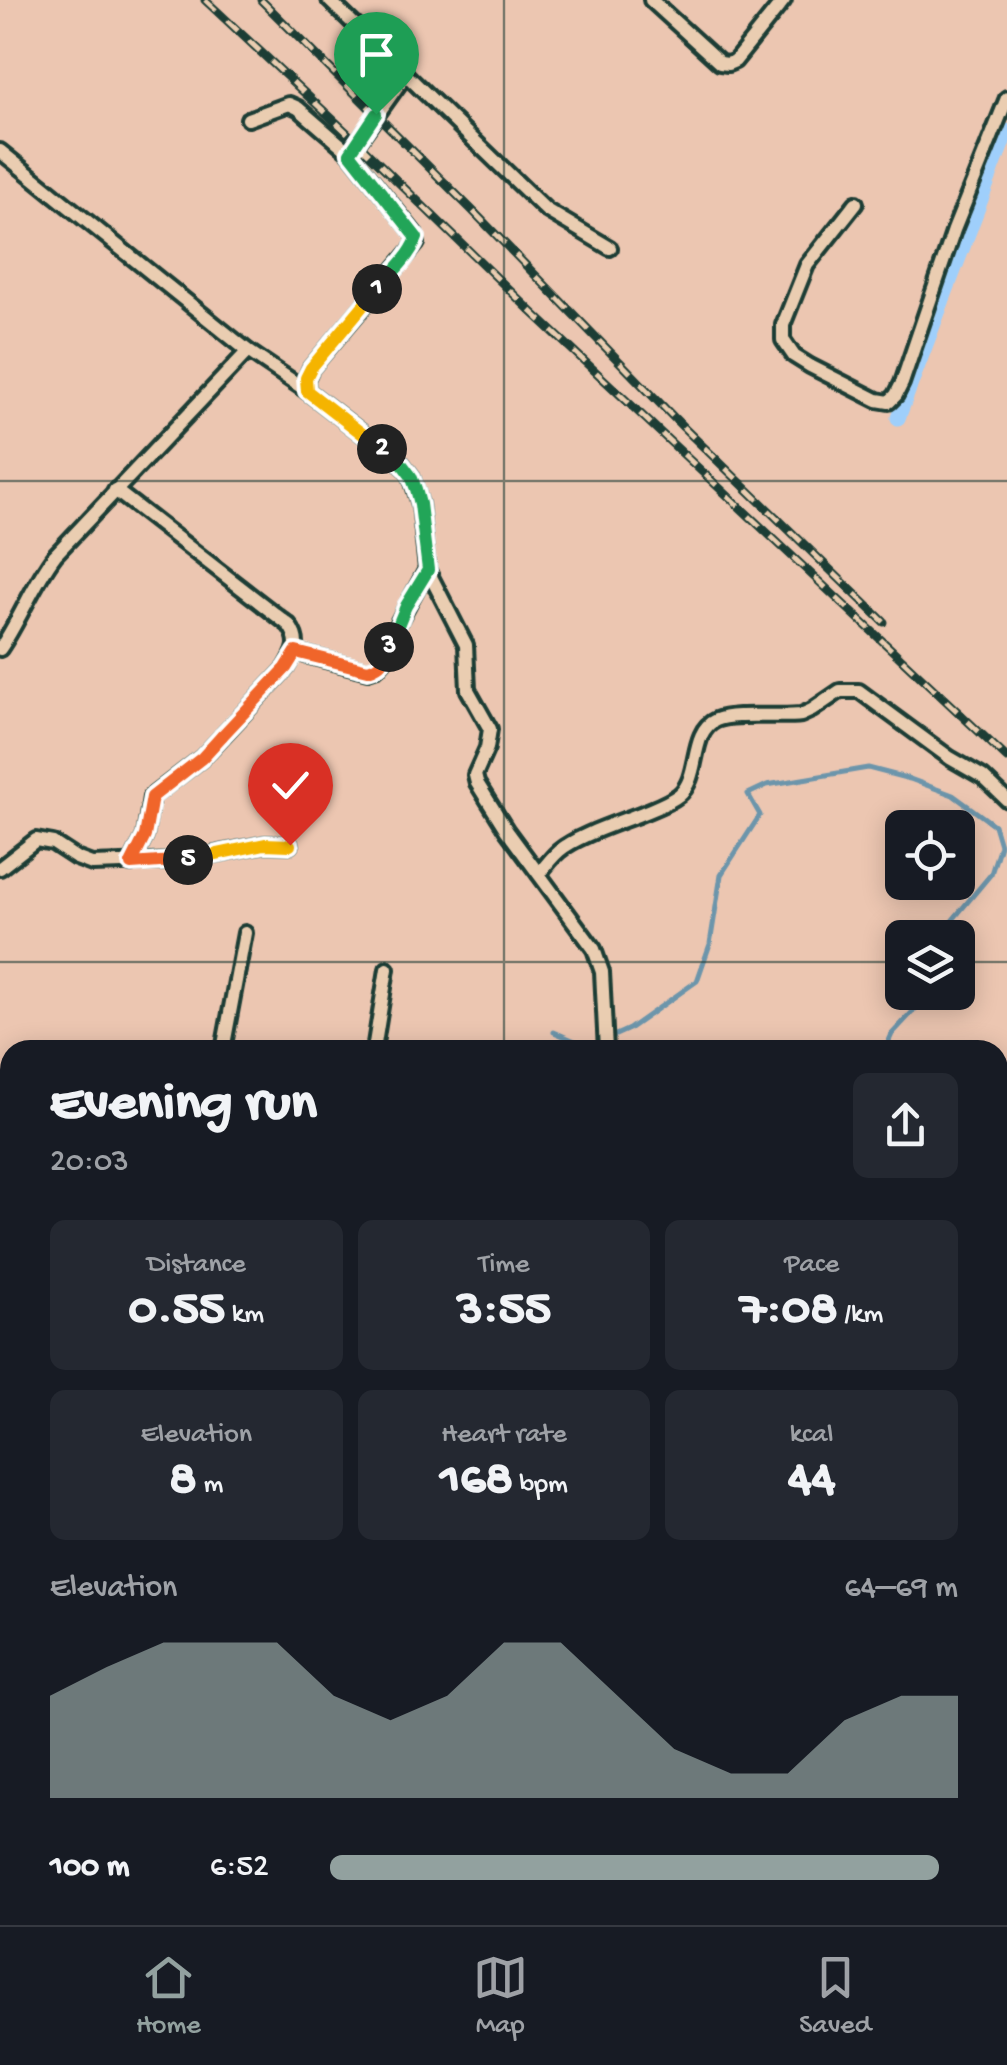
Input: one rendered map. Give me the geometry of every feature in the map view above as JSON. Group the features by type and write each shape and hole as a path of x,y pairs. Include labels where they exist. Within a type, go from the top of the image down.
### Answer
{"street":[{"path":"330,0 546,210 610,248"},
{"path":"651,0 720,63 728,64 734,62 784,0"},
{"path":"350,153 406,74"},
{"path":"856,203 806,266 783,325 783,340 794,356 810,366 877,400 889,402 902,383 954,230 1007,98"},
{"path":"248,119 289,104 298,108 350,153 414,233 416,242 311,368 306,378 307,391"},
{"path":"0,151 248,352 307,391 402,464 411,476 420,504 428,570 466,644 468,690 490,729 487,748 477,766 477,782 507,831 594,949 602,972 605,1040"},
{"path":"0,648 39,576 55,555 248,352"},
{"path":"115,490 289,625 296,636 296,652 286,668 202,758 152,797 145,836 131,864"},
{"path":"296,652 368,670 377,668 428,570"},
{"path":"538,874 570,844 662,805 684,791 705,729 714,720 802,714 840,691 860,690 950,758 982,777 1007,800"},
{"path":"0,868 36,840 53,843 92,864 181,861 265,844 290,845"},
{"path":"225,1040 245,934"},
{"path":"376,1040 387,969"}],"waterway":[{"path":"898,418 1007,131"},
{"path":"605,1040 629,1029 697,981 710,944 721,875 760,815 748,794 767,785 868,768 953,795 994,825 1000,845 991,874 953,920"},
{"path":"889,1040 914,1010"},
{"path":"554,1032 573,1040"}],"railway":[{"path":"205,0 1007,758"},
{"path":"261,0 683,427 884,622"}],"route":[{"path":"290,845 265,844 181,861 131,864 143,843 152,797 202,758 286,668 296,652 368,670 377,668 428,570 420,504 411,476 402,464 307,391 306,378 311,368 417,238 350,153 376,114"}]}
